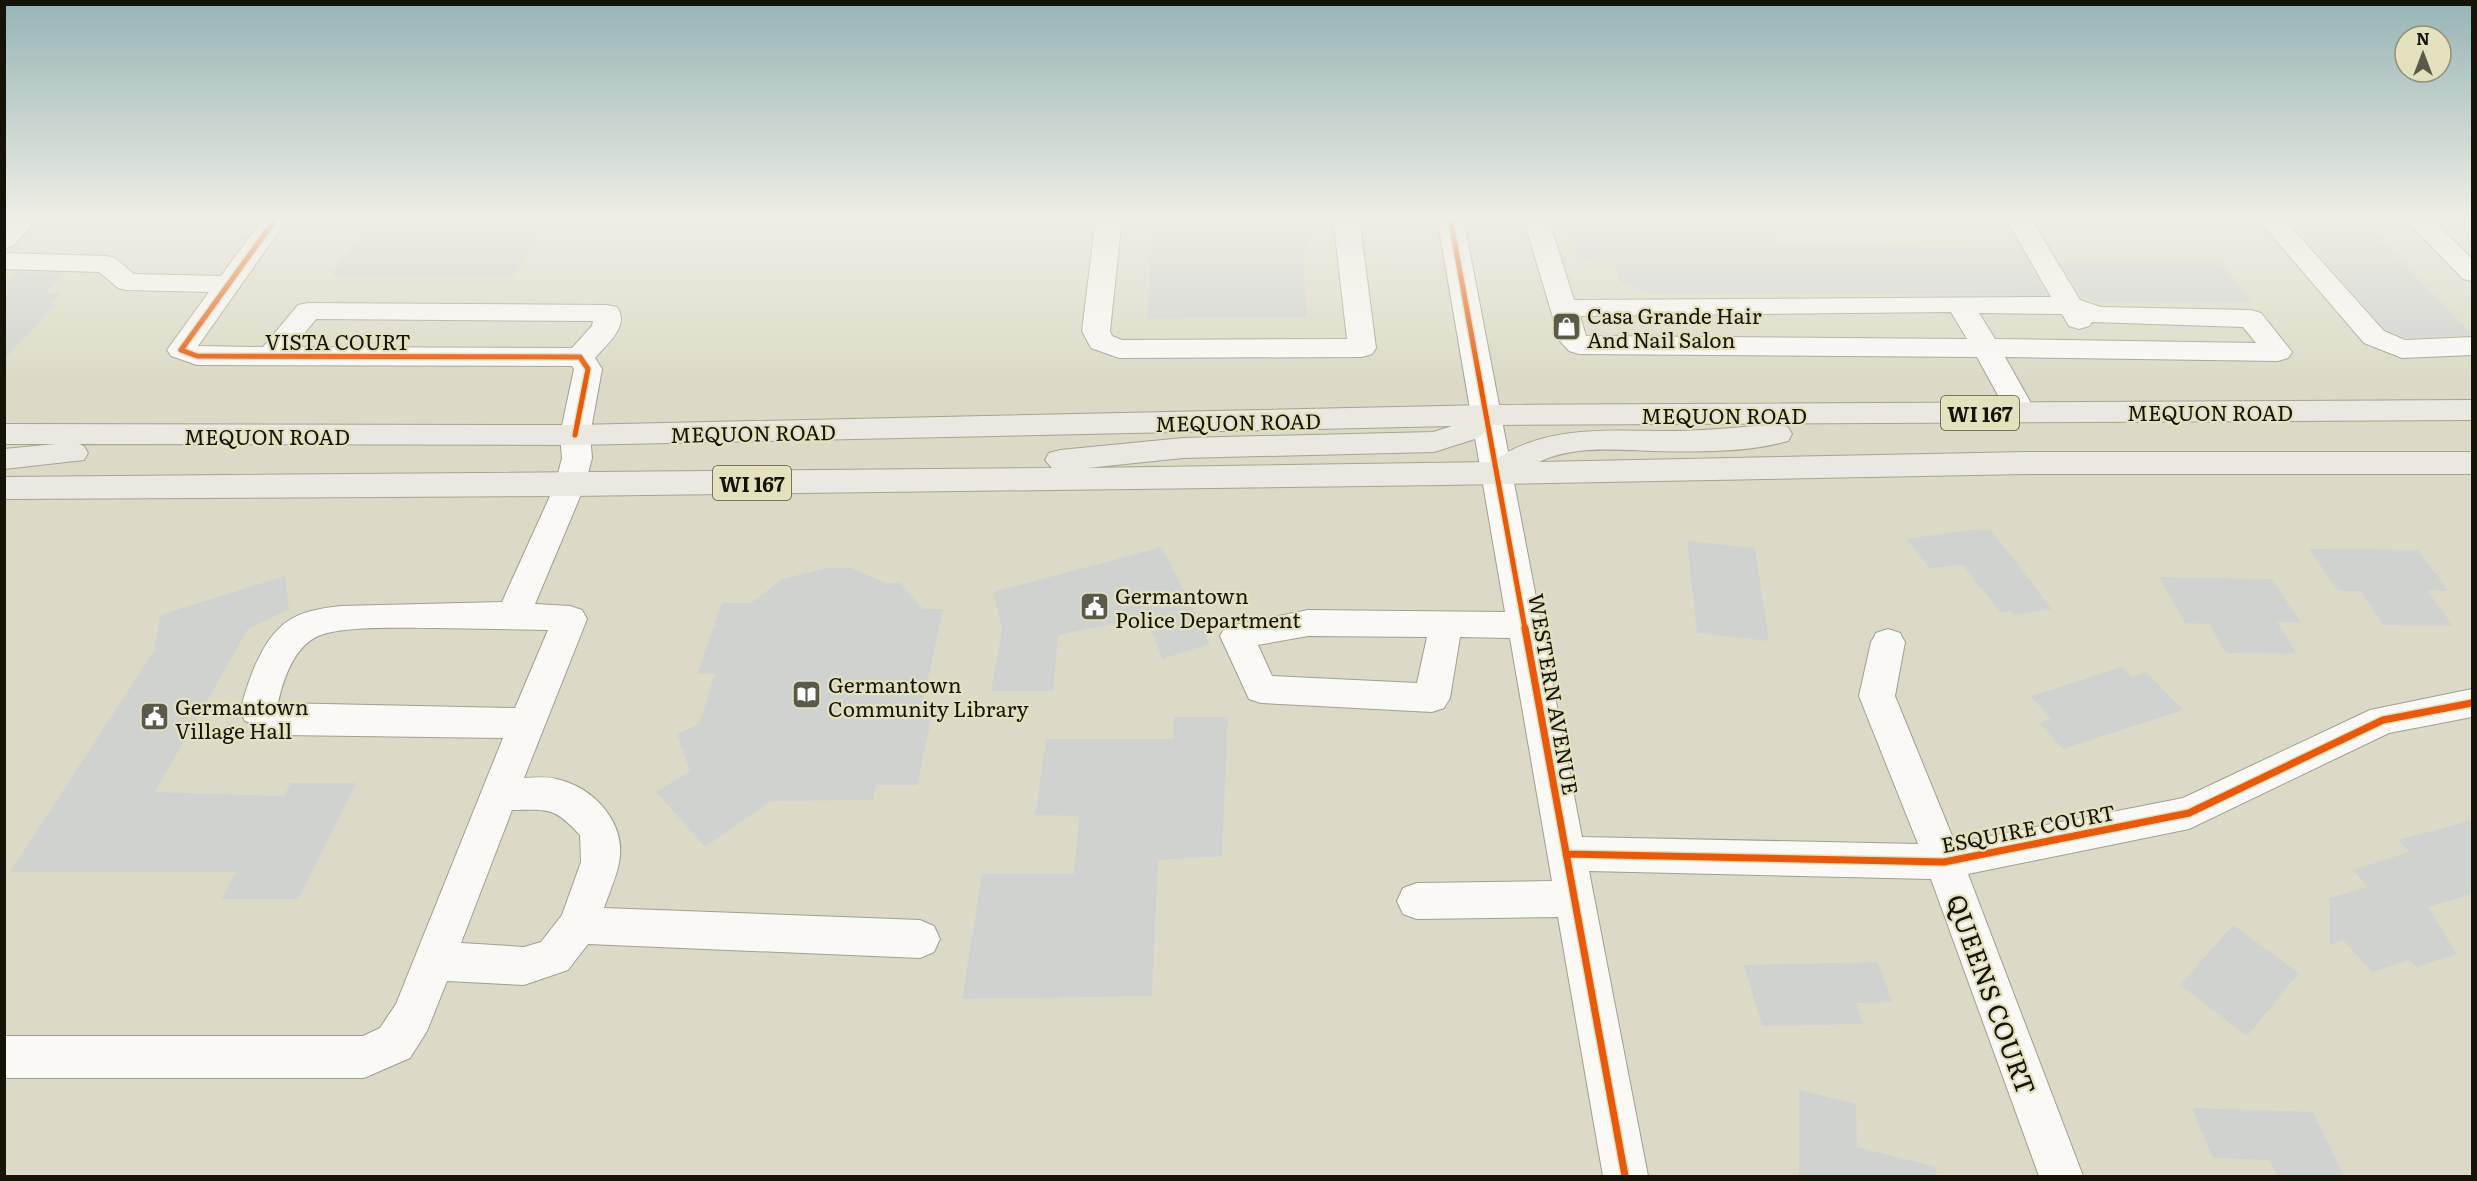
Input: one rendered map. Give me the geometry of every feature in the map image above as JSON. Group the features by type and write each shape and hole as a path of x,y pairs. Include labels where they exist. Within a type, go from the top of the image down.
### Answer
{"main road":[{"name":"MEQUON ROAD","path":"4,434 575,435 1486,415 2472,410"},
{"path":"2021,412 2050,463"},
{"path":"1498,474 1513,460 1531,451 1567,443 1678,441 1796,433 1894,414"},
{"path":"976,480 1065,459 1183,448 1434,442 1468,430 1486,415"},
{"path":"4,459 60,455 205,435"},
{"name":"WI 167","path":"4,488 570,485 1498,474 2050,463 2472,463"}],"street":[{"path":"115,272 127,282 229,284"},
{"name":"VISTA COURT","path":"238,272 181,351 197,356 580,357"},
{"path":"1103,272 1096,331 1101,342 1119,349 1362,348 1353,272"},
{"name":"WESTERN AVENUE","path":"1460,272 1526,625 1624,1176"},
{"path":"1553,272 1574,341 1579,345 2278,352 2251,320 2099,315 2070,306 1960,304 1564,308"},
{"path":"2050,272 2099,350"},
{"path":"2318,272 2379,340 2402,349 2472,346"},
{"path":"1960,304 2021,412"},
{"path":"272,356 308,311 607,313 606,328 580,357 588,369 575,435 577,458 570,485 513,615"},
{"path":"4,1057 364,1057 395,1044 412,1017 527,722 570,619 513,615 339,617 304,627 288,644 265,679 258,711 282,720 483,724 527,722"},
{"path":"1446,624 1432,698 1261,689 1237,636 1308,623 1446,624 1526,625"},
{"name":"QUEENS COURT","path":"1888,642 1877,696 1944,862 2061,1176"},
{"name":"ESQUIRE COURT","path":"1566,854 1944,862 2189,813 2383,720 2472,703"},
{"path":"434,961 524,966 554,957 578,925 600,862 599,829 577,806 555,794 499,794"},
{"path":"1417,901 1574,899"},
{"path":"578,925 920,939"}],"building":[{"path":"17,272 64,273 45,293 61,293 51,304 56,304 4,359 4,284"},
{"path":"333,272 517,272 515,275 455,275 453,278 330,276"},
{"path":"1150,272 1304,272 1307,318 1147,319"},
{"path":"1617,272 2034,272 2047,295 1651,294 1621,282"},
{"path":"2066,272 2228,272 2252,301 2091,301 2086,297 2081,297"},
{"path":"2334,272 2412,272 2472,335 2405,338 2385,329"},
{"path":"1977,529 1979,531 1991,530 2052,609 2013,615 2011,611 2001,613 1963,565 1929,568 1906,539"},
{"path":"1687,541 1755,548 1769,641 1697,633"},
{"name":"Germantown Police Department","path":"1162,547 1210,644 1162,659 1148,621 1133,624 1131,620 1058,635 1053,691 991,691 1002,629 993,592"},
{"path":"2309,549 2418,550 2449,591 2427,590 2453,626 2384,625 2360,591 2338,591"},
{"name":"Germantown Community Library","path":"827,568 851,568 886,583 900,583 923,609 943,609 921,711 933,711 917,785 876,785 873,800 771,801 705,847 656,792 690,771 677,734 699,724 715,674 697,674 722,603 751,603 782,579"},
{"name":"Germantown Village Hall","path":"285,576 289,609 248,629 155,792 284,796 291,783 356,783 298,899 221,899 236,872 10,872 154,651 160,615"},
{"path":"2159,577 2272,579 2301,623 2277,622 2297,654 2226,653 2209,624 2185,623"},
{"path":"2122,667 2132,677 2146,672 2183,710 2063,749 2039,723 2051,719 2031,696"},
{"path":"1174,717 1228,717 1222,856 1158,860 1152,996 962,999 982,874 1074,874 1079,816 1035,815 1046,739 1173,739"},
{"path":"2472,820 2472,894 2428,907 2457,954 2416,967 2410,960 2372,972 2343,940 2330,945 2329,898 2368,887 2353,870 2409,852 2398,840"},
{"path":"2233,925 2299,973 2247,1036 2180,985"},
{"path":"1878,962 1892,1002 1856,1003 1863,1024 1762,1026 1744,965"},
{"path":"1799,1090 1856,1104 1857,1147 1937,1167 1935,1176 1799,1176"},
{"path":"2192,1108 2313,1112 2344,1176 2277,1176 2270,1160 2213,1158"}],"cycle path":[{"path":"237,272 181,350 197,356 580,357 588,369 575,435"},
{"path":"1460,272 1625,1176"},
{"path":"1566,854 1944,862 2189,813 2383,720 2472,703"}],"place":[{"name":"Casa Grande Hair And Nail Salon","path":"1566,326"},
{"name":"Germantown Police Department","path":"1094,606"},
{"name":"Germantown Community Library","path":"807,695"},
{"name":"Germantown Village Hall","path":"154,717"}]}
